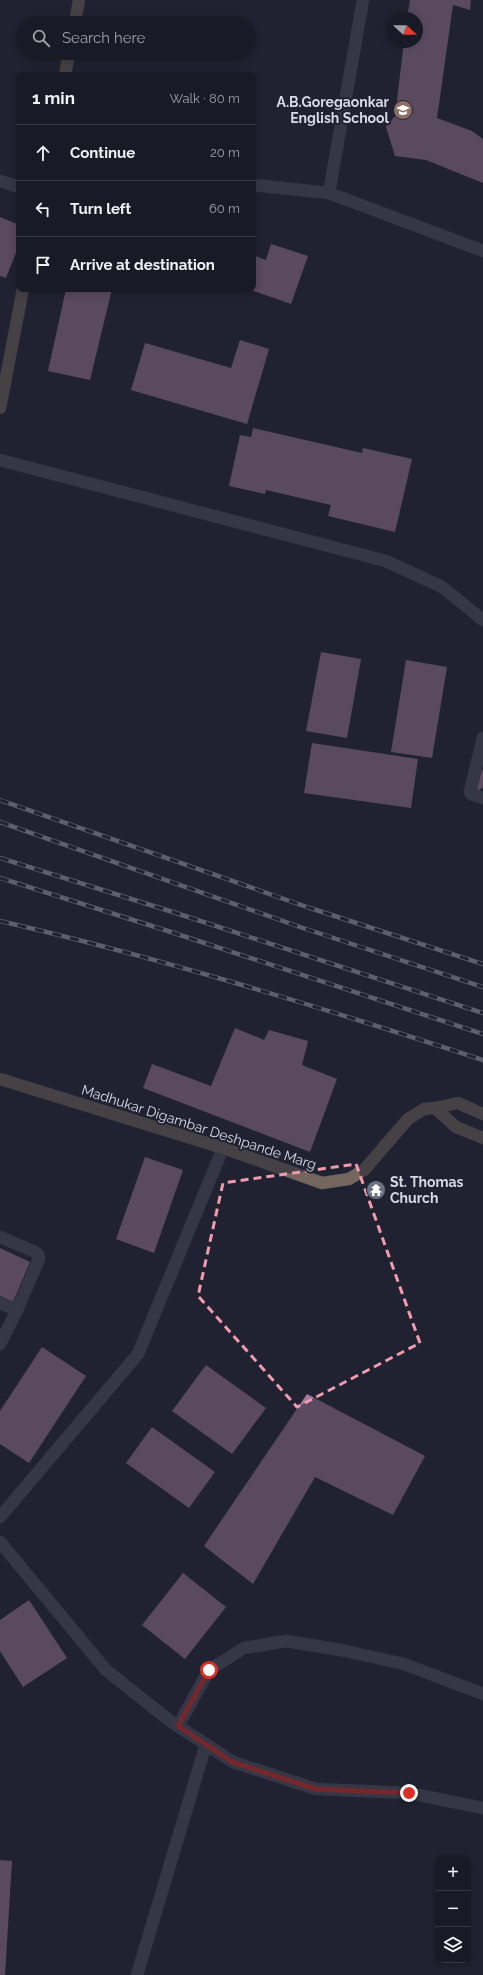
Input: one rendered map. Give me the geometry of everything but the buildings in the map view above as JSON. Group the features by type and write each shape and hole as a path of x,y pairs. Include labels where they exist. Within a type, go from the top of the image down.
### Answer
{"street":[{"path":"76,16 79,0"},
{"path":"329,193 363,0"},
{"path":"66,72 68,60"},
{"path":"0,181 16,186"},
{"path":"256,185 329,193 483,251"},
{"path":"0,408 22,292"},
{"path":"0,460 386,561 442,587 483,620"},
{"path":"483,738 470,791 471,794 483,798"},
{"name":"Madhukar Digambar Deshpande Marg","path":"0,1079 223,1148 322,1183 349,1179 364,1170 408,1119 424,1108 435,1108 458,1103 483,1114"},
{"path":"435,1108 456,1127 483,1138"},
{"path":"0,1517 138,1354 223,1148"},
{"path":"0,1237 33,1251 38,1254 39,1259 17,1310 0,1344"},
{"path":"0,1303 17,1310"},
{"path":"0,1542 106,1670 178,1726 232,1762 316,1789 409,1793 483,1808"},
{"path":"178,1726 209,1670 244,1648 286,1641 341,1650 404,1664 483,1694"},
{"path":"138,1975 206,1744"}],"highlighted area":[{"path":"356,1164 420,1343 297,1407 198,1296 223,1183"}],"railway":[{"path":"0,800 307,907 483,964"},
{"path":"0,822 300,927 483,987"},
{"path":"0,858 176,913 483,1013"},
{"path":"0,878 483,1034"},
{"path":"0,921 122,951 243,985 483,1060"}],"place":[{"name":"A.B.Goregaonkar English School","path":"403,110"},
{"name":"St. Thomas Church","path":"376,1190"}],"route":[{"path":"209,1670 178,1726 232,1762 316,1789 409,1793"}]}
